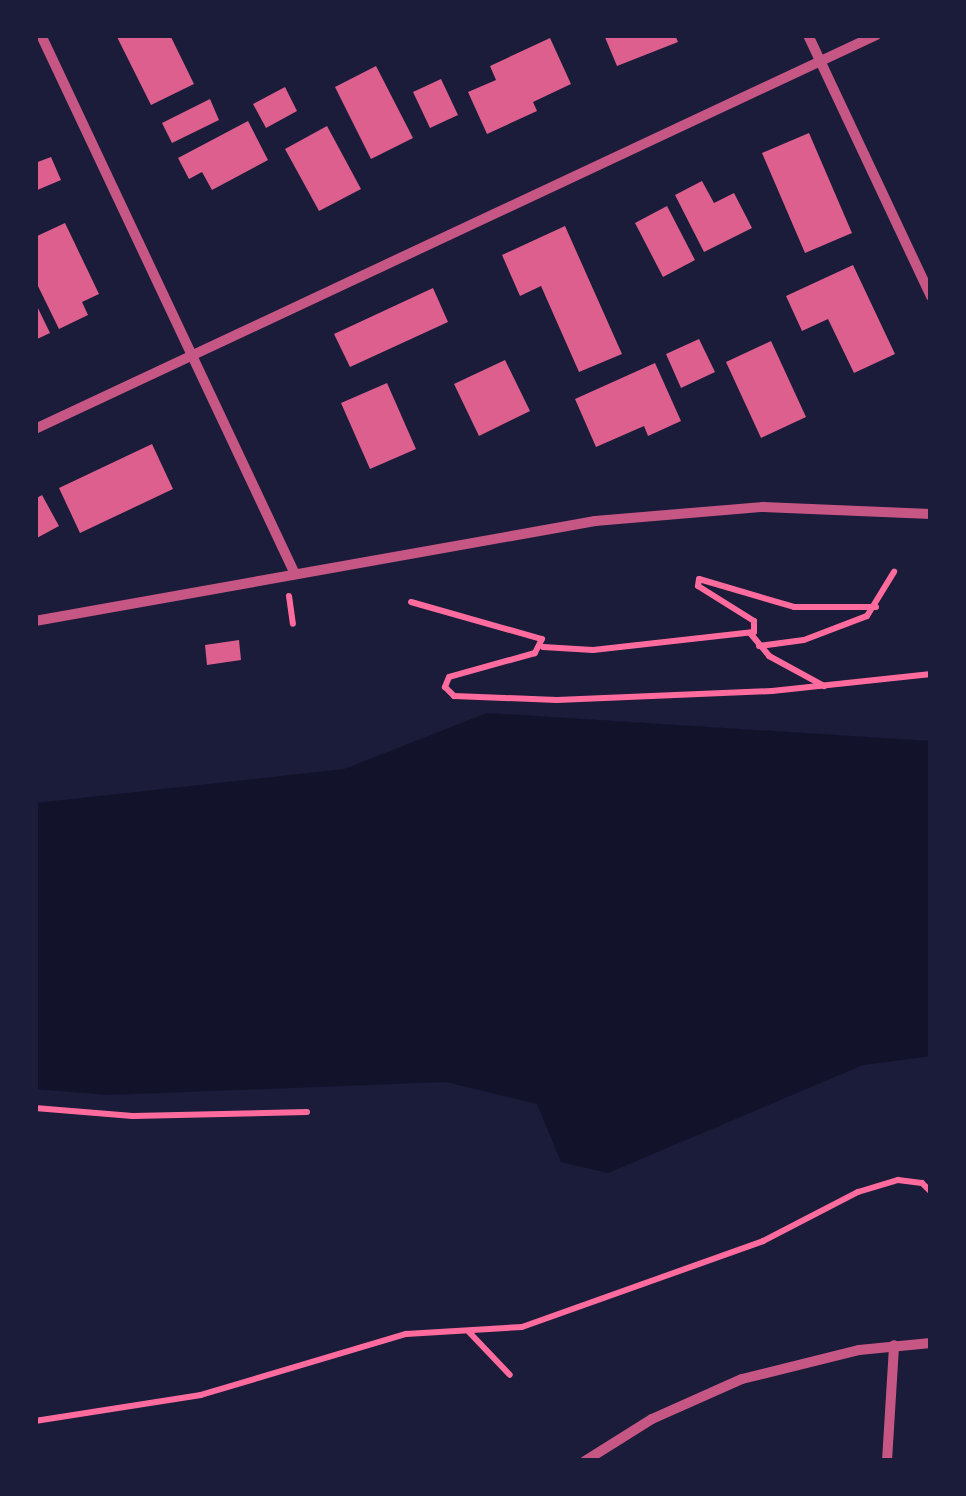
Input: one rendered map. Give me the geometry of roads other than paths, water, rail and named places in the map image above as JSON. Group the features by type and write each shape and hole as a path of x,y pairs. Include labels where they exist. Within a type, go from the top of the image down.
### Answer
{"street":[{"path":"41,35 295,574"},
{"path":"808,35 931,296"},
{"path":"35,429 876,35"},
{"path":"35,621 115,612 295,574 668,513 763,507 931,514"},
{"path":"585,1461 652,1419 727,1385 894,1345 931,1342"},
{"path":"887,1461 894,1345"}]}
